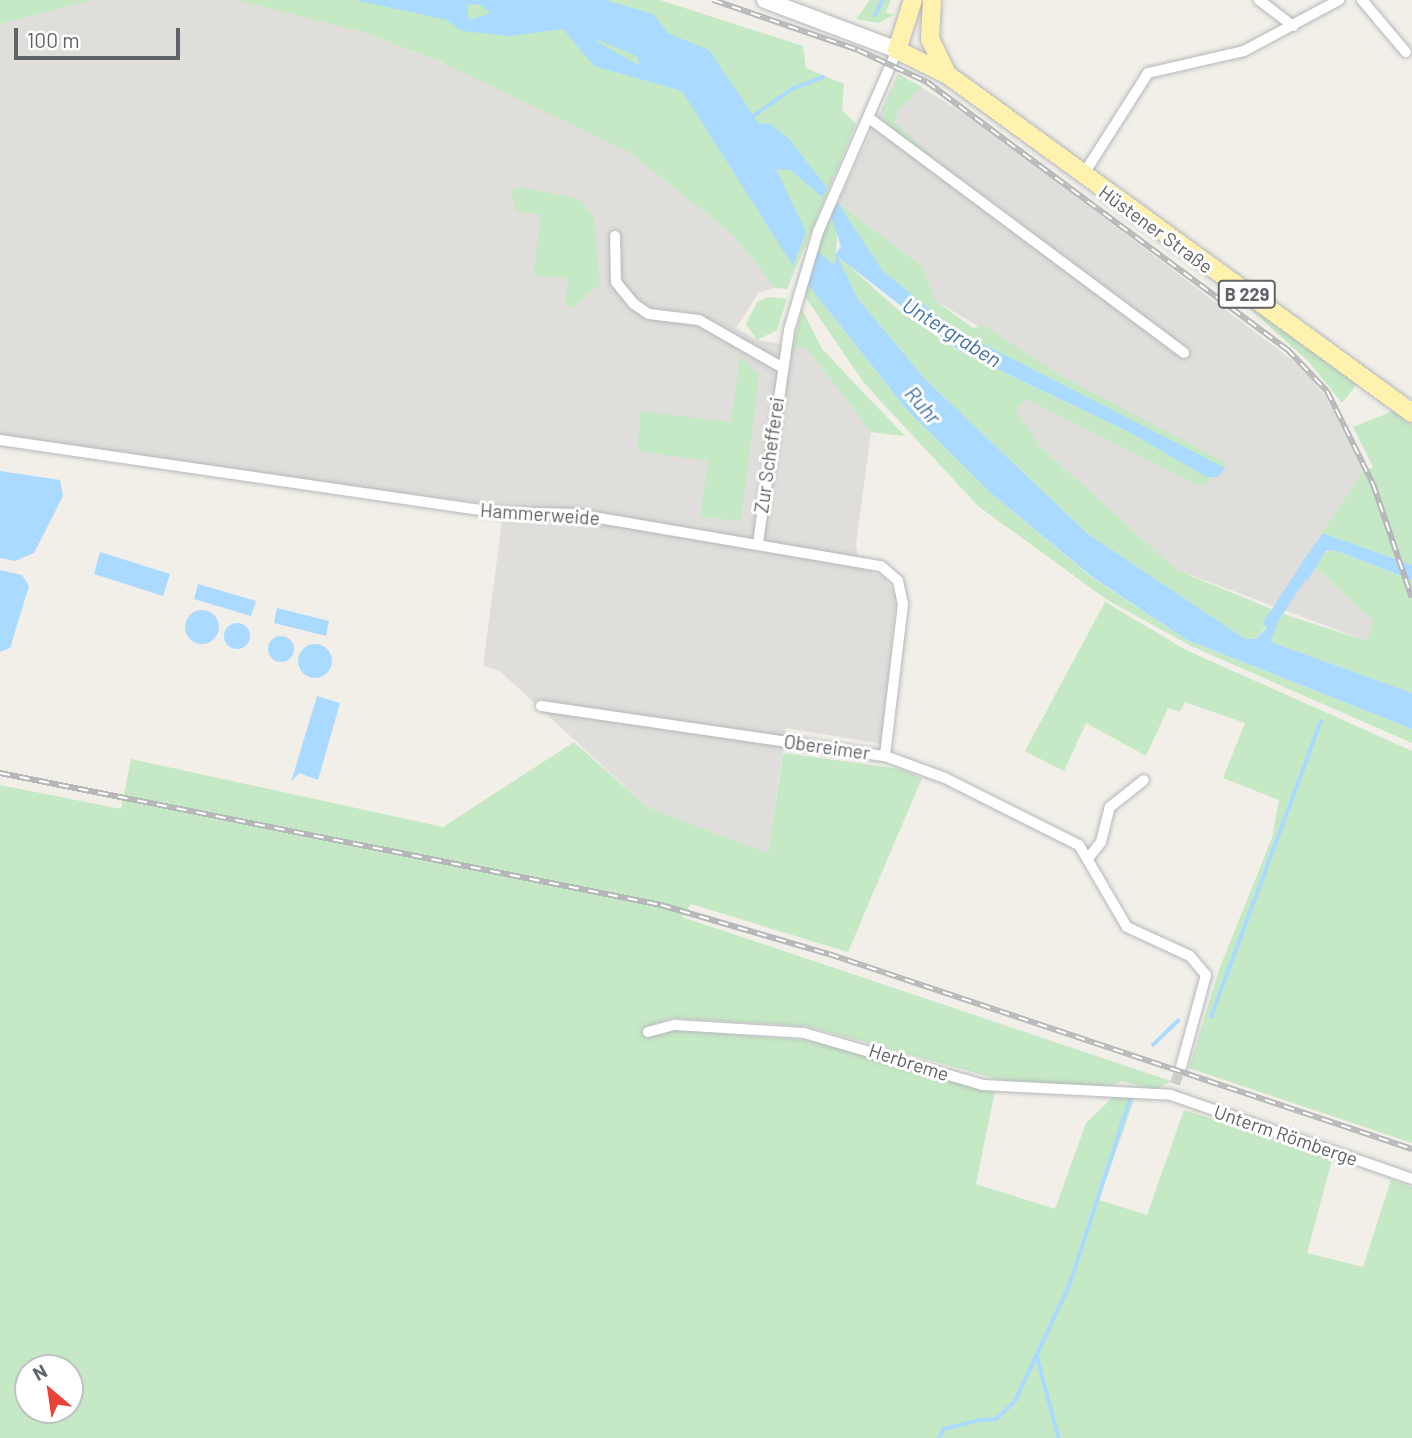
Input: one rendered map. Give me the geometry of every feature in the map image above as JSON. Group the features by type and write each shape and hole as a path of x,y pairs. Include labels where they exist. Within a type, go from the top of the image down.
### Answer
{"main road":[{"path":"897,50 913,0"},
{"path":"932,0 928,23 948,75"},
{"path":"897,50 928,23"},
{"name":"Hüstener Straße","path":"897,50 948,75 1083,176 1412,413"}],"street":[{"path":"765,0 897,50 869,118 1184,353"},
{"path":"1259,0 1293,26"},
{"path":"1083,176 1148,73 1244,51 1339,0"},
{"path":"1362,0 1406,52"},
{"name":"Zur Schefferei","path":"758,543 781,367 789,330 818,232 869,118"},
{"path":"615,236 616,282 634,304 649,314 699,320 781,367"},
{"name":"Hammerweide","path":"0,440 494,512 576,514 881,566 898,581 902,604 885,756"},
{"name":"Obereimer","path":"541,706 885,756 945,778 1079,845 1089,857 1127,927 1190,956 1206,975 1181,1067"},
{"path":"1089,857 1101,842 1110,807 1144,780"},
{"name":"Herbreme","path":"649,1032 676,1025 804,1033 983,1085 1173,1090"},
{"name":"Unterm Römberge","path":"1173,1090 1412,1179"}],"shaded area":[{"path":"91,0 236,0 363,32 486,80 629,152 733,235 775,288 759,292 736,328 757,340 806,348 871,432 856,544 859,567 884,577 896,595 882,744 786,728 768,853 647,807 500,671 483,666 504,506 97,454 0,435 0,24"},
{"path":"898,73 976,121 1304,369 1325,395 1363,471 1305,558 1373,621 1367,641 1177,570 1041,447 1015,410 1026,399 1202,487 1060,375 936,301 922,266 838,203"}],"green space":[{"path":"0,0 91,0 0,24"},
{"path":"236,0 660,0 803,46 806,68 844,84 842,110 856,124 787,289 775,288 733,235 629,152 441,62 363,32"},
{"path":"870,0 891,0 886,12 894,15 879,23 856,19"},
{"path":"899,75 922,87 898,111 895,123 940,164 886,124 882,109"},
{"path":"519,187 580,199 594,218 600,284 574,307 565,305 568,279 533,275 541,215 516,211 511,192"},
{"path":"838,203 922,266 936,301 973,328 983,325 1060,375 1228,464 1224,468 954,329 882,270 838,204 836,254 898,310 958,351 1127,431 1207,477 1223,469 1202,487 1026,399 1016,410 1041,447 1177,570 1286,615 1367,641 1373,621 1305,558 1334,550 1412,580 1412,693 1271,642 1278,612 1256,639 1245,639 1182,602 1088,534 926,380 858,299 835,256 834,265 818,252 806,282 907,410 993,495 1090,576 1187,640 1412,729 1412,743 1191,646 1106,599 978,506 864,383 806,298 805,282 830,213"},
{"path":"769,297 787,299 777,330 757,340 746,324 757,302"},
{"path":"1241,301 1357,384 1342,403 1309,362"},
{"path":"802,309 822,349 905,436 871,432 806,348 793,346"},
{"path":"740,356 759,375 741,521 700,517 708,461 637,451 641,411 731,422"},
{"path":"1393,411 1412,425 1412,565 1323,533 1305,558 1363,471 1373,467 1353,427"},
{"path":"1105,602 1186,650 1412,751 1412,1143 1189,1068 1220,967 1272,838 1279,800 1223,778 1245,723 1185,702 1180,712 1168,708 1146,756 1086,723 1064,771 1025,751"},
{"path":"574,742 647,807 768,853 783,753 900,769 922,778 848,952 691,904 682,917 1171,1081 1155,1090 1122,1081 1105,1088 1012,1083 806,1026 671,1018 646,1027 824,1042 995,1091 976,1184 1055,1209 1086,1123 1113,1097 1135,1097 1099,1200 1147,1215 1184,1110 1333,1156 1307,1253 1363,1267 1391,1180 1412,1187 1412,1438 0,1438 0,785 121,809 131,759 443,827"}],"water":[{"path":"355,0 605,0 653,14 669,34 709,50 759,124 769,123 790,140 827,188 822,197 791,170 776,169 806,232 793,266 682,91 594,66 563,29 510,36 462,31 447,20","holes":["467,4 481,5 490,13 469,20","582,14 631,36 640,66 598,42"]},
{"name":"Untergraben","path":"838,203 882,270 954,329 1225,468 1218,477 1207,477 1127,431 959,351 837,256 858,299 926,380 1088,534 1245,639 1256,639 1281,613 1271,642 1412,693 1412,729 1187,640 1091,576 993,495 907,410 806,282 817,251 834,265 836,254 841,246 830,213"},
{"path":"0,471 60,480 63,496 34,553 15,561 0,558"},
{"path":"1323,533 1412,565 1412,580 1334,550 1326,551 1307,581 1299,576 1302,562"},
{"path":"100,552 170,574 163,596 94,574"},
{"path":"0,570 22,575 29,586 10,648 0,652"},
{"path":"198,584 256,601 251,616 194,599"},
{"path":"277,608 329,621 326,636 274,623"},
{"path":"202,610 214,615 219,627 214,639 202,644 190,639 185,627 190,615"},
{"path":"237,623 246,627 250,636 246,645 237,649 228,645 224,636 228,627"},
{"path":"281,636 290,640 294,649 290,658 281,662 272,658 268,649 272,640"},
{"path":"315,644 327,649 332,661 327,673 315,678 303,673 298,661 303,649"},
{"path":"317,696 340,703 318,780 299,773 291,782"}],"waterway":[{"name":"Ruhr","path":"528,0 654,53"},
{"path":"875,15 883,0"},
{"path":"752,117 792,89 823,77"},
{"path":"1270,623 1309,563"},
{"path":"1211,1017 1321,722"},
{"path":"1153,1045 1178,1021"},
{"path":"984,1420 996,1419 1015,1401 1070,1284 1130,1099"},
{"path":"1037,1356 1059,1438"},
{"path":"939,1438 944,1429 980,1420"}],"tunnel":[{"path":"1175,1084 1181,1067"}],"railway":[{"path":"713,0 858,50 927,82 1287,349 1327,391 1373,484 1412,598"},
{"path":"0,773 661,905 829,954 1412,1149"}]}
